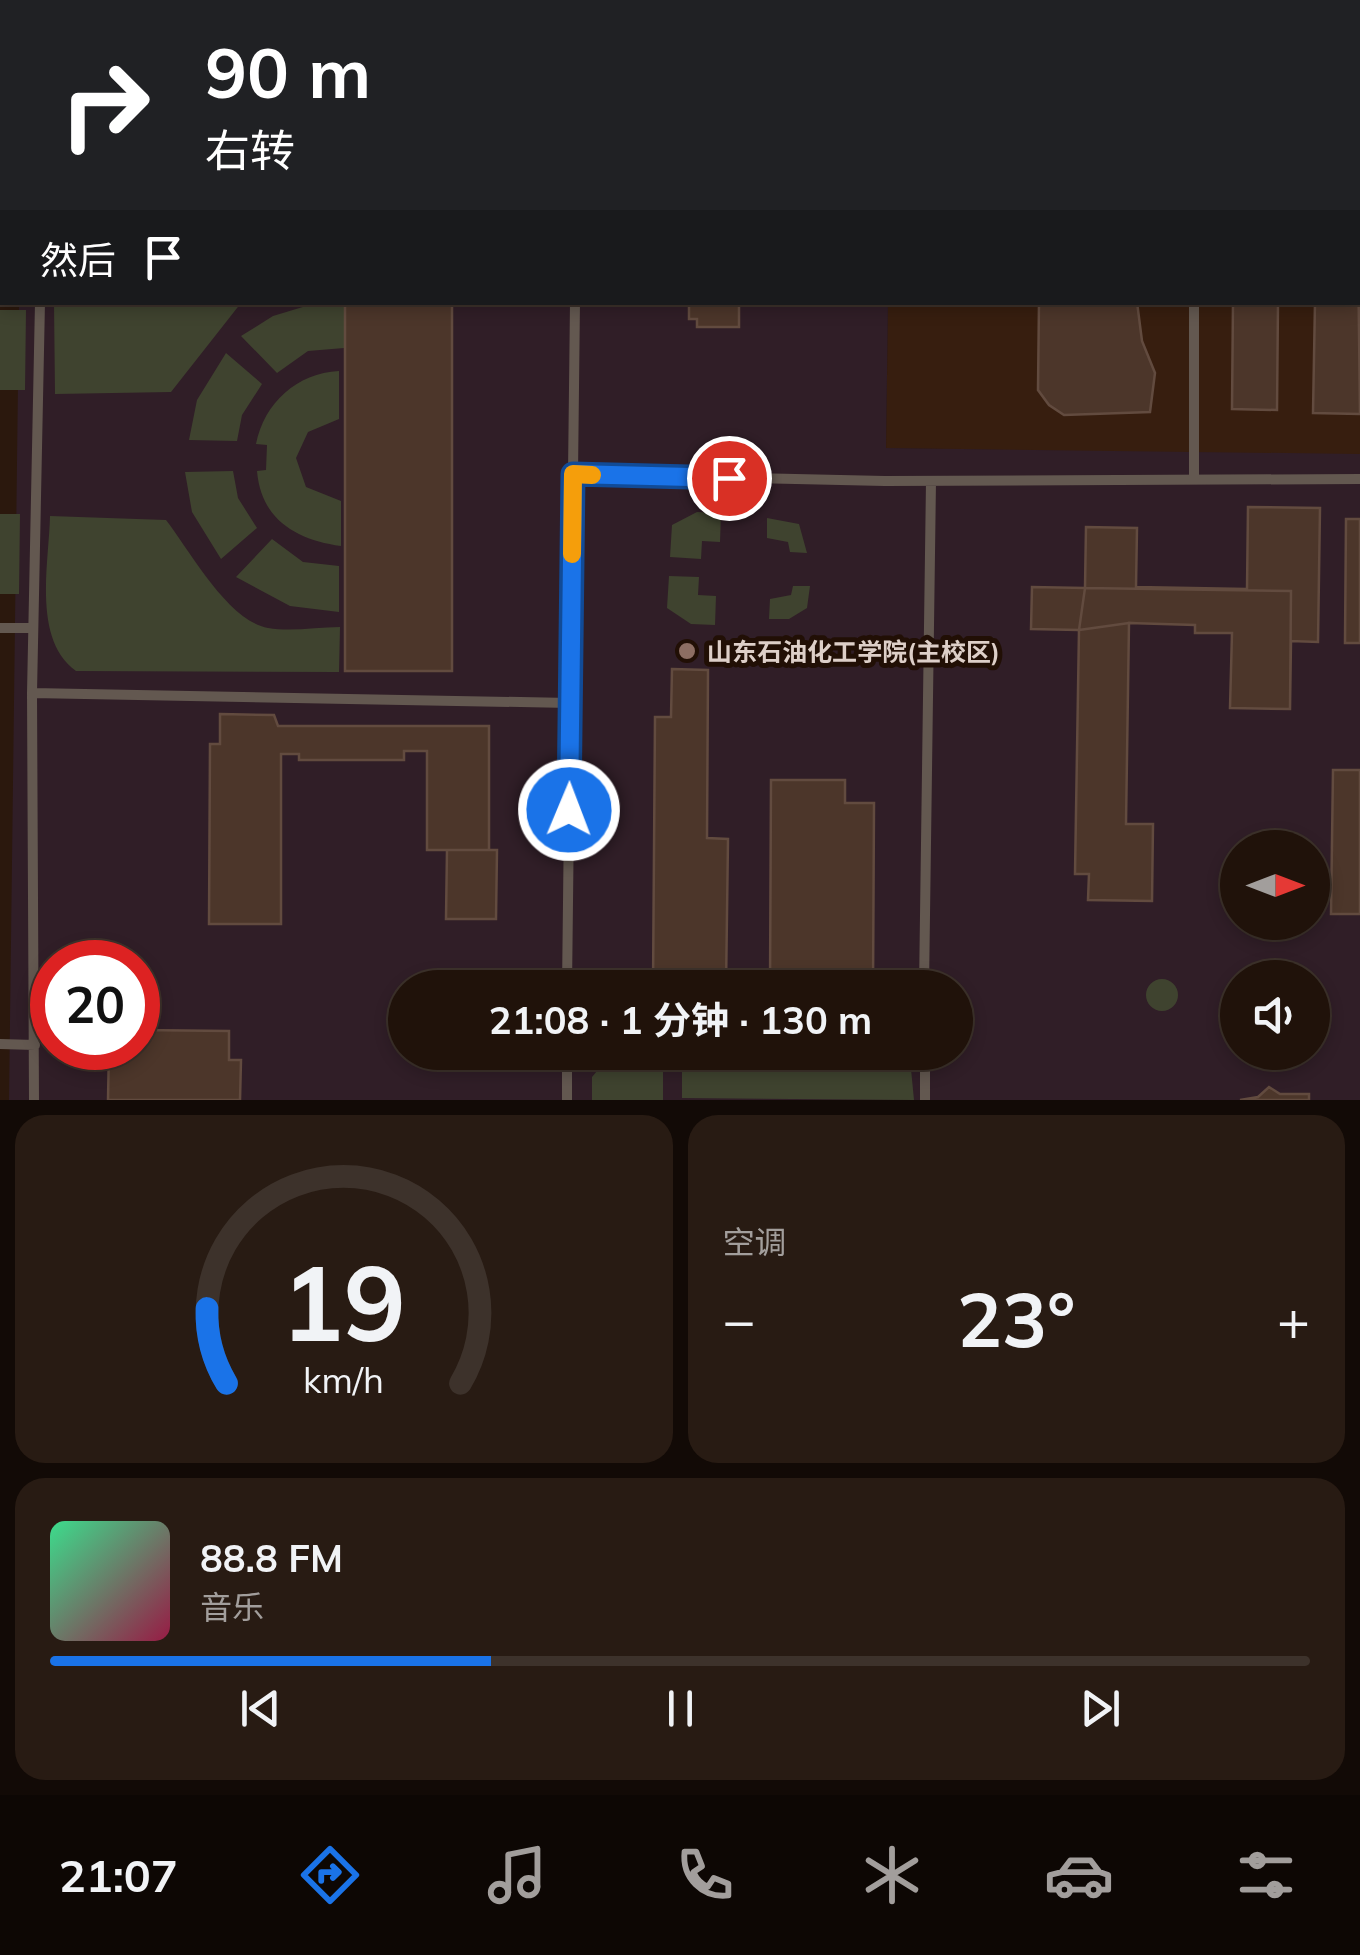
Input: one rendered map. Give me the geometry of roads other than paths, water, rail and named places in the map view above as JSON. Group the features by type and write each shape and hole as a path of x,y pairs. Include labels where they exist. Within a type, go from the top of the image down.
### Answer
{"lane":[{"path":"35,940 32,694 40,305"},
{"path":"568,970 575,305"},
{"path":"1194,305 1194,480"},
{"path":"573,474 931,480 1360,479"},
{"path":"924,970 931,480"},
{"path":"0,628 33,628"},
{"path":"32,694 570,704"},
{"path":"0,1044 30,1045"},
{"path":"34,1100 35,1070"},
{"path":"566,1100 567,1070"},
{"path":"924,1070 925,1100"}],"place":[{"name":"山东石油化工学院(主校区)","path":"687,651"}]}
